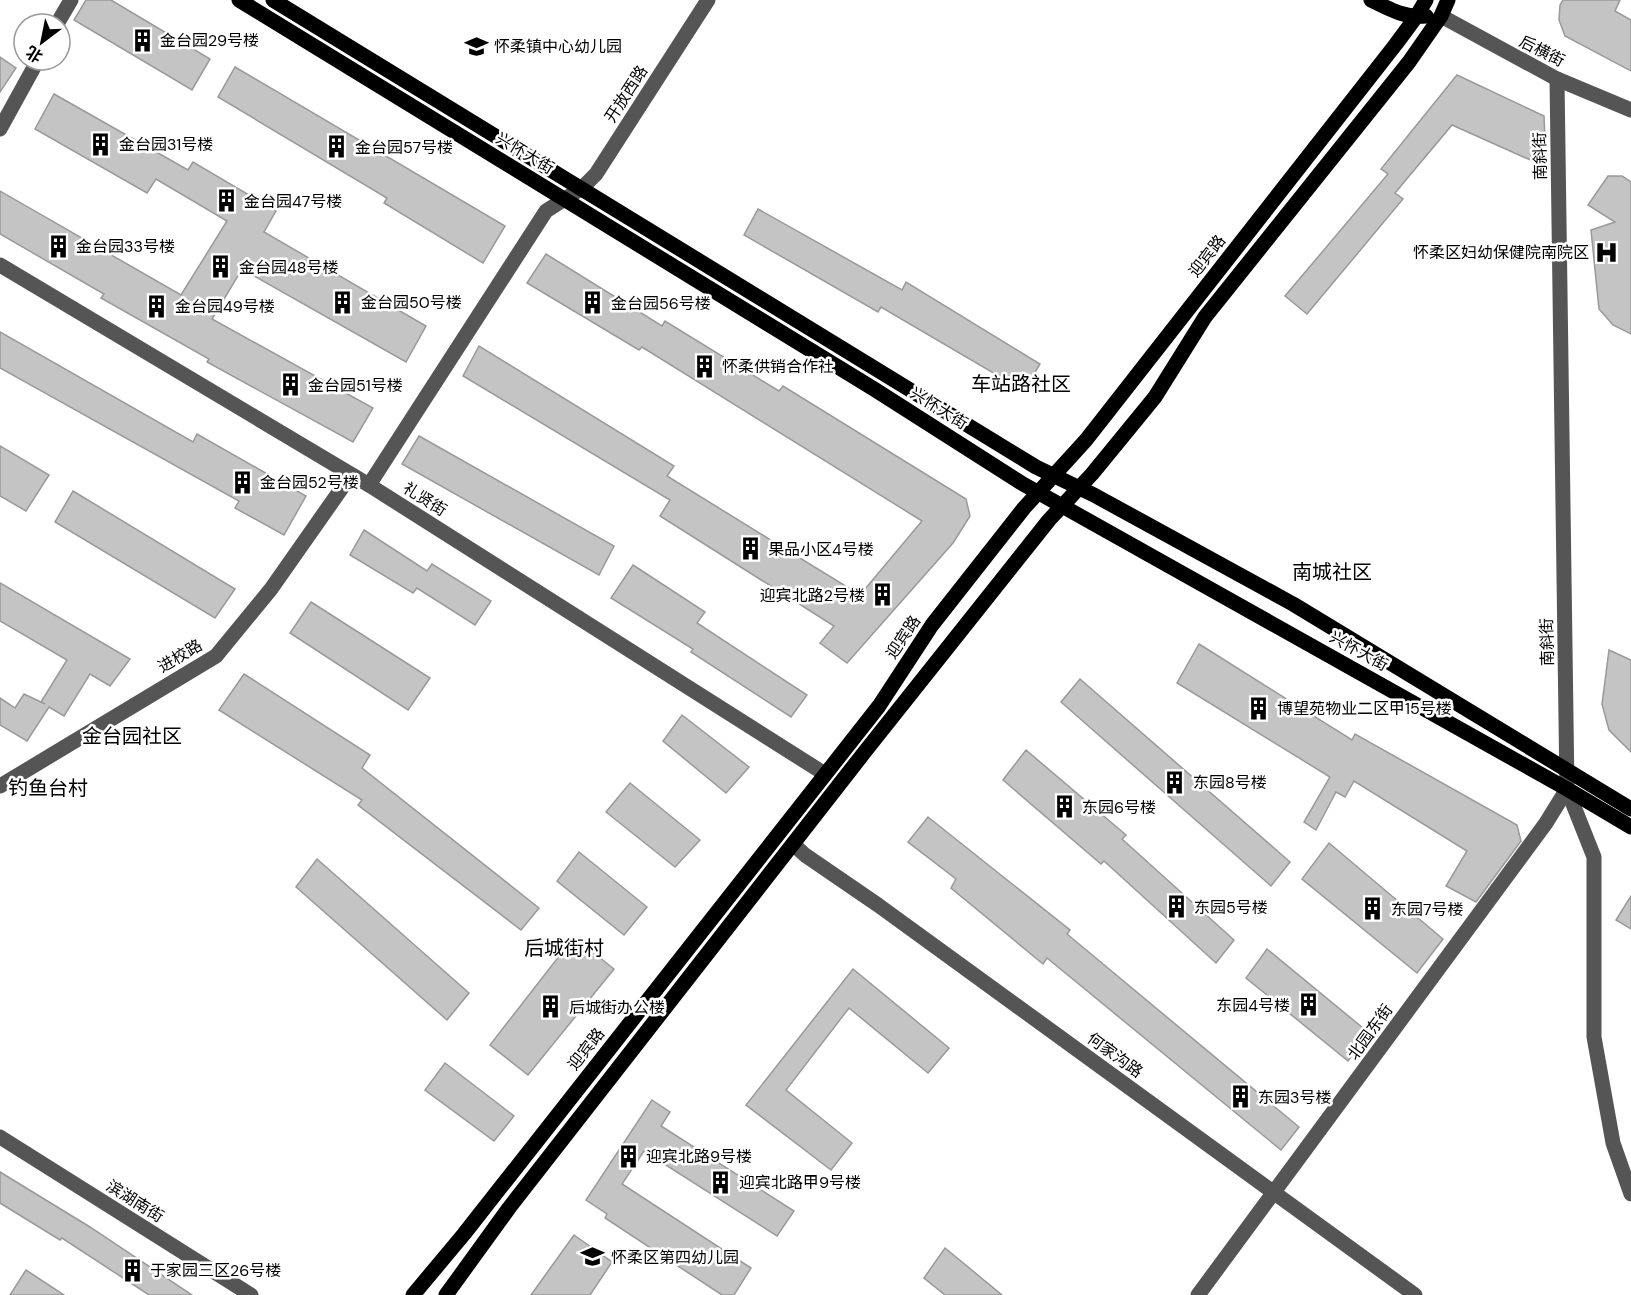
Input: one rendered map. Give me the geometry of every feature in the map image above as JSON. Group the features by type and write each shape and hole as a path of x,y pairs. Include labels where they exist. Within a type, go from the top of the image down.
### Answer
{"main road":[{"name":"兴怀大街","path":"239,0 564,198 1039,493 1631,827"},
{"name":"兴怀大街","path":"273,0 1036,467 1293,604 1631,809"},
{"path":"1371,0 1396,13 1421,5 1441,16"},
{"path":"446,1295 549,1156 793,844 1062,506 1155,397 1205,317 1408,62 1441,16 1448,0"},
{"name":"迎宾路","path":"413,1295 464,1234 879,706 932,626 1024,508 1093,431 1421,5"}],"street":[{"name":"开放西路","path":"369,485 546,211 582,188 596,174 708,0"},
{"name":"后横街","path":"1441,16 1557,79 1631,110"},
{"path":"0,129 31,72"},
{"name":"南斜街","path":"1557,79 1567,789 1594,857 1594,1037 1612,1143 1631,1194"},
{"name":"礼贤街","path":"0,265 369,485 825,774"},
{"name":"进校路","path":"0,786 216,656 271,589 351,475"},
{"name":"北园东街","path":"1198,1295 1546,823 1567,789"},
{"name":"何家沟路","path":"793,844 805,855 878,905 1414,1295"},
{"name":"滨湖南街","path":"0,1137 251,1295"}],"building":[{"name":"金台园29号楼","path":"86,0 111,0 210,59 192,90 74,20"},
{"path":"1563,0 1620,0 1615,11 1631,20 1631,71 1565,36 1559,20 1560,5"},
{"path":"0,57 12,65 13,72 0,92"},
{"name":"金台园57号楼","path":"235,67 505,226 483,263 384,203 387,198 218,97"},
{"path":"1457,75 1544,116 1546,167 1452,125 1395,193 1403,199 1307,314 1285,296 1388,174 1381,169"},
{"path":"54,94 188,170 193,162 276,211 264,232 426,326 406,362 242,269 212,319 373,408 353,442 207,362 209,359 101,298 104,294 0,234 0,191 181,295 227,221 156,179 147,193 35,129"},
{"path":"1608,176 1622,176 1631,182 1631,334 1613,325 1599,309 1591,230 1615,222 1588,205"},
{"path":"758,209 902,290 906,282 1040,364 1024,391 881,307 878,312 744,235"},
{"path":"546,254 662,326 665,321 779,391 783,386 966,499 970,516 953,543 847,663 820,643 834,626 660,516 670,500 463,376 479,346 674,466 667,476 860,595 922,521 642,347 639,350 527,283"},
{"path":"0,332 193,442 197,434 306,496 284,535 235,508 239,501 0,368"},
{"path":"419,436 614,546 599,575 402,464"},
{"path":"0,446 49,475 26,511 0,496"},
{"path":"73,491 235,589 215,618 55,522"},
{"path":"364,530 427,571 432,564 491,601 475,625 417,588 413,593 350,555"},
{"path":"633,565 705,612 697,623 807,695 791,717 691,652 693,649 611,598"},
{"path":"0,583 130,659 110,686 90,674 64,716 49,707 27,741 0,725 0,698 15,708 24,694 45,704 41,702 67,660 0,621"},
{"path":"311,602 430,678 408,710 290,633"},
{"path":"1199,644 1352,740 1355,734 1517,825 1521,841 1476,902 1446,886 1467,851 1354,781 1345,797 1336,792 1316,830 1304,822 1330,777 1177,683"},
{"path":"1609,650 1631,660 1631,752 1609,730 1602,704"},
{"path":"244,674 370,755 362,768 539,908 521,930 358,805 362,800 219,710"},
{"name":"东园8号楼","path":"1080,679 1290,862 1271,886 1061,702"},
{"path":"682,715 749,767 726,793 663,741"},
{"path":"1026,750 1126,835 1122,839 1234,940 1216,963 1104,861 1101,864 1003,780"},
{"path":"630,783 700,840 675,867 606,812"},
{"path":"928,817 1070,930 1067,934 1299,1127 1281,1150 1047,958 1043,964 951,888 956,879 908,842"},
{"name":"东园7号楼","path":"1329,843 1443,939 1417,973 1302,879"},
{"path":"579,852 647,907 624,935 557,881"},
{"path":"317,859 469,993 447,1020 296,887"},
{"path":"1631,896 1631,929 1616,920"},
{"name":"后城街办公楼","path":"574,937 614,969 528,1075 490,1045"},
{"name":"东园4号楼","path":"1267,949 1369,1033 1348,1061 1246,978"},
{"path":"853,969 949,1048 928,1073 849,1008 786,1090 852,1143 831,1170 746,1105"},
{"path":"445,1063 514,1116 494,1141 425,1090"},
{"path":"652,1100 670,1112 661,1126 794,1211 777,1236 644,1151 622,1184 751,1268 734,1295 722,1295 605,1218 607,1214 586,1200"},
{"path":"0,1172 90,1227 192,1295 149,1295 62,1238 60,1240 0,1203"},
{"path":"574,1235 612,1262 590,1295 531,1295"},
{"path":"945,1248 1002,1295 945,1295 924,1278"},
{"path":"26,1270 64,1295 10,1295"}],"place":[{"name":"金台园29号楼","path":"142,40"},
{"name":"怀柔镇中心幼儿园","path":"476,46"},
{"name":"金台园31号楼","path":"101,144"},
{"name":"金台园57号楼","path":"337,147"},
{"name":"金台园47号楼","path":"226,201"},
{"name":"金台园33号楼","path":"58,246"},
{"name":"怀柔区妇幼保健院南院区","path":"1607,252"},
{"name":"金台园48号楼","path":"221,267"},
{"name":"金台园50号楼","path":"343,302"},
{"name":"金台园56号楼","path":"593,303"},
{"name":"金台园49号楼","path":"157,306"},
{"name":"怀柔供销合作社","path":"704,366"},
{"name":"金台园51号楼","path":"290,385"},
{"name":"金台园52号楼","path":"242,482"},
{"name":"果品小区4号楼","path":"750,549"},
{"name":"迎宾北路2号楼","path":"883,595"},
{"name":"博望苑物业二区甲15号楼","path":"1259,708"},
{"name":"东园8号楼","path":"1175,782"},
{"name":"东园6号楼","path":"1064,807"},
{"name":"东园5号楼","path":"1176,907"},
{"name":"东园7号楼","path":"1373,909"},
{"name":"东园4号楼","path":"1308,1005"},
{"name":"后城街办公楼","path":"551,1007"},
{"name":"东园3号楼","path":"1240,1097"},
{"name":"迎宾北路9号楼","path":"628,1156"},
{"name":"迎宾北路甲9号楼","path":"721,1182"},
{"name":"怀柔区第四幼儿园","path":"593,1257"},
{"name":"于家园三区26号楼","path":"132,1270"}],"district":[{"name":"车站路社区","path":"1021,384"},
{"name":"南城社区","path":"1332,572"},
{"name":"金台园社区","path":"132,736"},
{"name":"钓鱼台村","path":"48,788"},
{"name":"后城街村","path":"564,948"}]}
